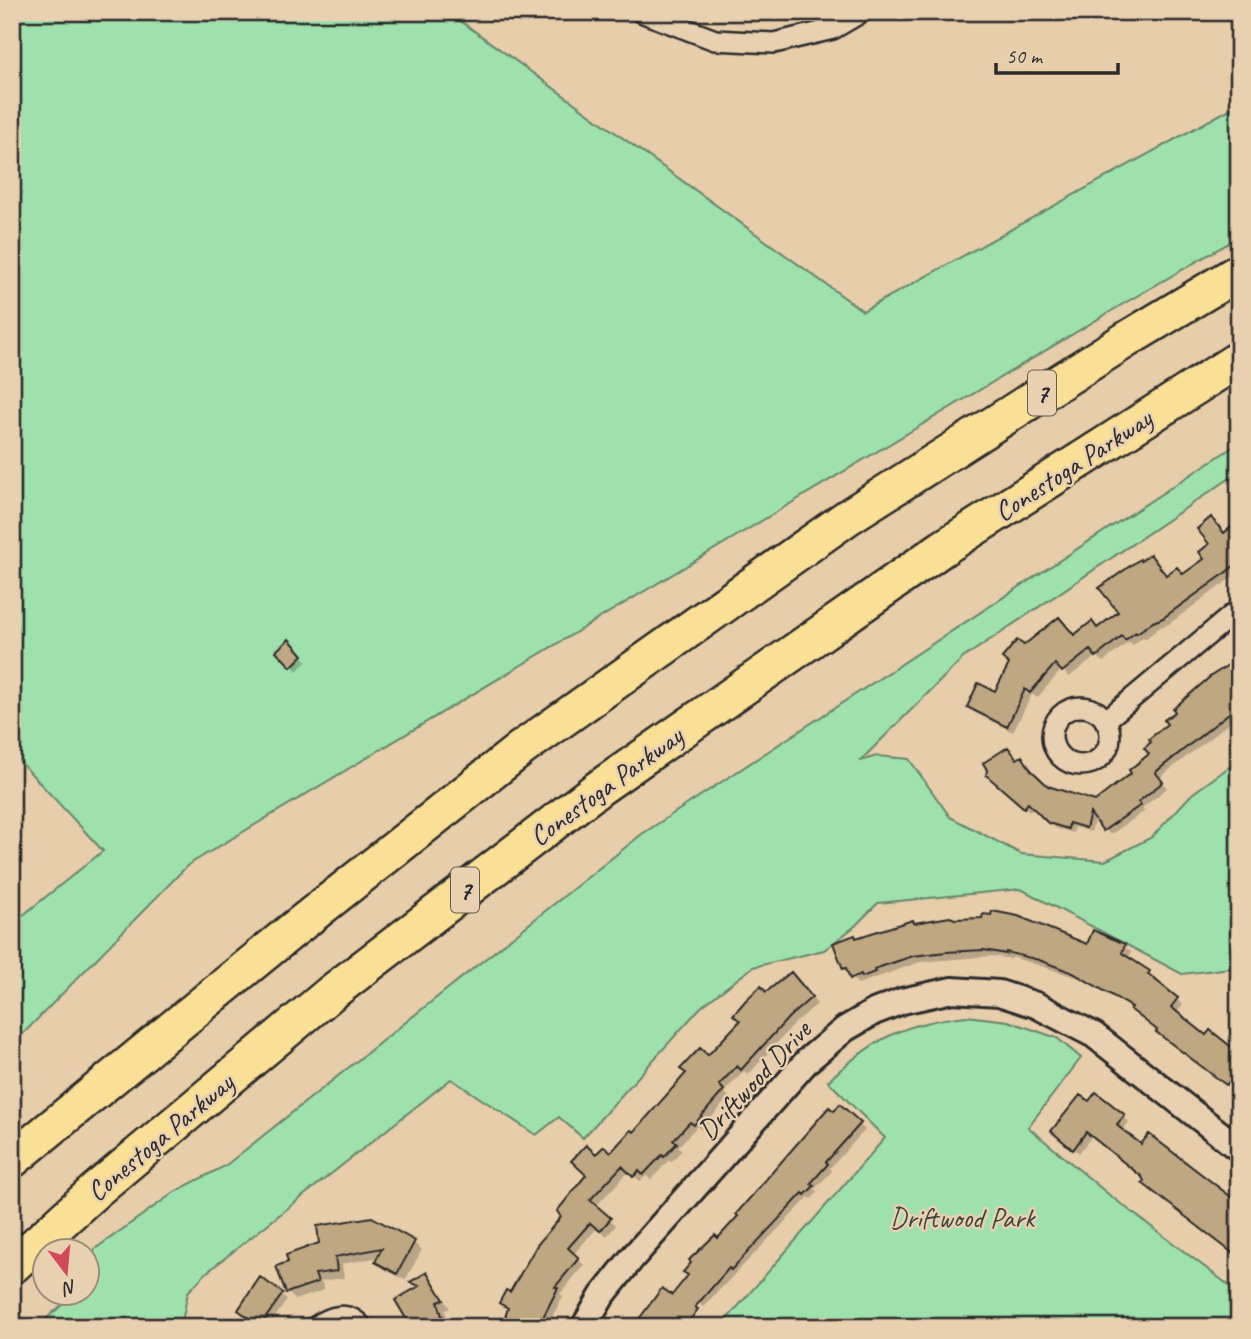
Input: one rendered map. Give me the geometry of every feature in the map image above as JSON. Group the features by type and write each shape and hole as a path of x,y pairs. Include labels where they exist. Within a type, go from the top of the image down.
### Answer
{"highway":[{"name":"7","path":"12,1160 289,933 522,748 848,517 1129,338 1239,272"},
{"name":"Conestoga Parkway","path":"12,1266 96,1190 331,993 598,788 943,548 1239,359"}],"street":[{"path":"641,12 715,40 774,43 833,29 862,12"},
{"path":"1105,720 1239,609"},
{"name":"Driftwood Drive","path":"584,1327 602,1296 634,1257 808,1060 845,1028 902,1001 952,990 999,993 1036,1005 1094,1035 1239,1149"},
{"path":"315,1327 330,1317 342,1316 351,1318 362,1327"}],"green space":[{"path":"12,12 448,12 863,311 1239,104 1239,237 188,865 12,1045 12,924 103,851 12,753"},
{"path":"1239,443 1239,472 963,658 860,761 877,756 909,759 950,817 1021,854 1105,861 1152,837 1192,794 1239,760 1239,967 1182,974 1021,889 878,903 854,927 824,950 753,967 701,1007 583,1138 559,1117 536,1135 451,1079 206,1273 188,1292 181,1327 37,1327 58,1308 102,1308 102,1244 176,1191 225,1166 642,834"},
{"name":"Driftwood Park","path":"966,1016 1008,1021 1057,1038 1081,1058 1028,1127 1108,1194 1239,1293 1239,1320 1223,1327 720,1327 885,1138 828,1081 860,1054 891,1035 925,1023"}],"building":[{"path":"1211,517 1224,533 1231,527 1239,537 1239,562 1220,577 1163,618 1125,640 1122,636 1096,657 1090,650 1062,672 1055,664 1030,693 1025,689 1007,727 967,707 978,683 995,691 1009,664 1002,658 1017,640 1024,645 1059,617 1074,635 1092,621 1097,628 1118,612 1099,588 1140,559 1141,561 1150,554 1166,575 1177,567 1183,574 1204,559 1199,552 1209,544 1197,529"},
{"path":"289,639 303,655 291,667 276,651"},
{"path":"1239,658 1239,705 1157,771 1163,782 1138,802 1141,805 1103,831 1090,813 1086,828 1069,823 1068,829 1048,823 1028,803 1024,808 986,775 987,770 983,763 1008,747 1017,759 1022,756 1031,770 1048,786 1095,801 1131,773 1129,770 1149,754 1144,748 1151,742 1149,739 1167,724 1164,720 1175,712 1173,709 1211,676"},
{"path":"992,911 1018,916 1087,944 1093,930 1125,944 1122,953 1150,971 1148,974 1178,998 1171,1007 1206,1035 1210,1030 1239,1053 1239,1070 1226,1085 1156,1032 1157,1030 1130,1009 1132,1007 1073,973 1039,960 984,950 946,952 913,956 874,969 875,972 862,977 861,974 850,979 833,943 913,920 914,923 950,917 982,918 983,914 991,915"},
{"path":"791,972 812,997 789,1017 741,1070 737,1066 719,1085 724,1090 694,1125 690,1122 673,1140 677,1143 664,1157 662,1155 643,1175 639,1171 633,1177 622,1166 590,1200 611,1218 600,1231 590,1223 568,1248 579,1258 555,1287 558,1288 538,1327 502,1327 508,1308 499,1303 506,1290 510,1292 537,1245 561,1217 557,1211 586,1175 571,1161 586,1145 596,1154 604,1146 611,1152 631,1130 634,1132 686,1073 680,1069 700,1048 708,1055 740,1021 733,1015 746,1000 761,986 766,992"},
{"path":"1096,1092 1125,1115 1117,1124 1119,1127 1141,1144 1149,1134 1239,1203 1239,1258 1142,1183 1142,1177 1086,1132 1073,1150 1051,1131 1080,1095 1089,1101"},
{"path":"840,1104 861,1123 826,1162 828,1164 811,1183 814,1186 805,1195 803,1193 731,1270 729,1268 695,1307 698,1309 685,1327 640,1327 643,1322 639,1319 662,1288 672,1295 688,1275 683,1272 691,1263 689,1260 715,1235 718,1238 829,1107 834,1111"},
{"path":"372,1217 415,1241 397,1274 375,1262 382,1248 335,1257 337,1271 315,1274 318,1282 286,1293 276,1266 288,1262 286,1255 319,1243 317,1226"},
{"path":"427,1272 444,1300 438,1302 445,1327 411,1327 395,1300 419,1286 410,1282"},
{"path":"260,1277 283,1293 260,1326 238,1310"}]}
